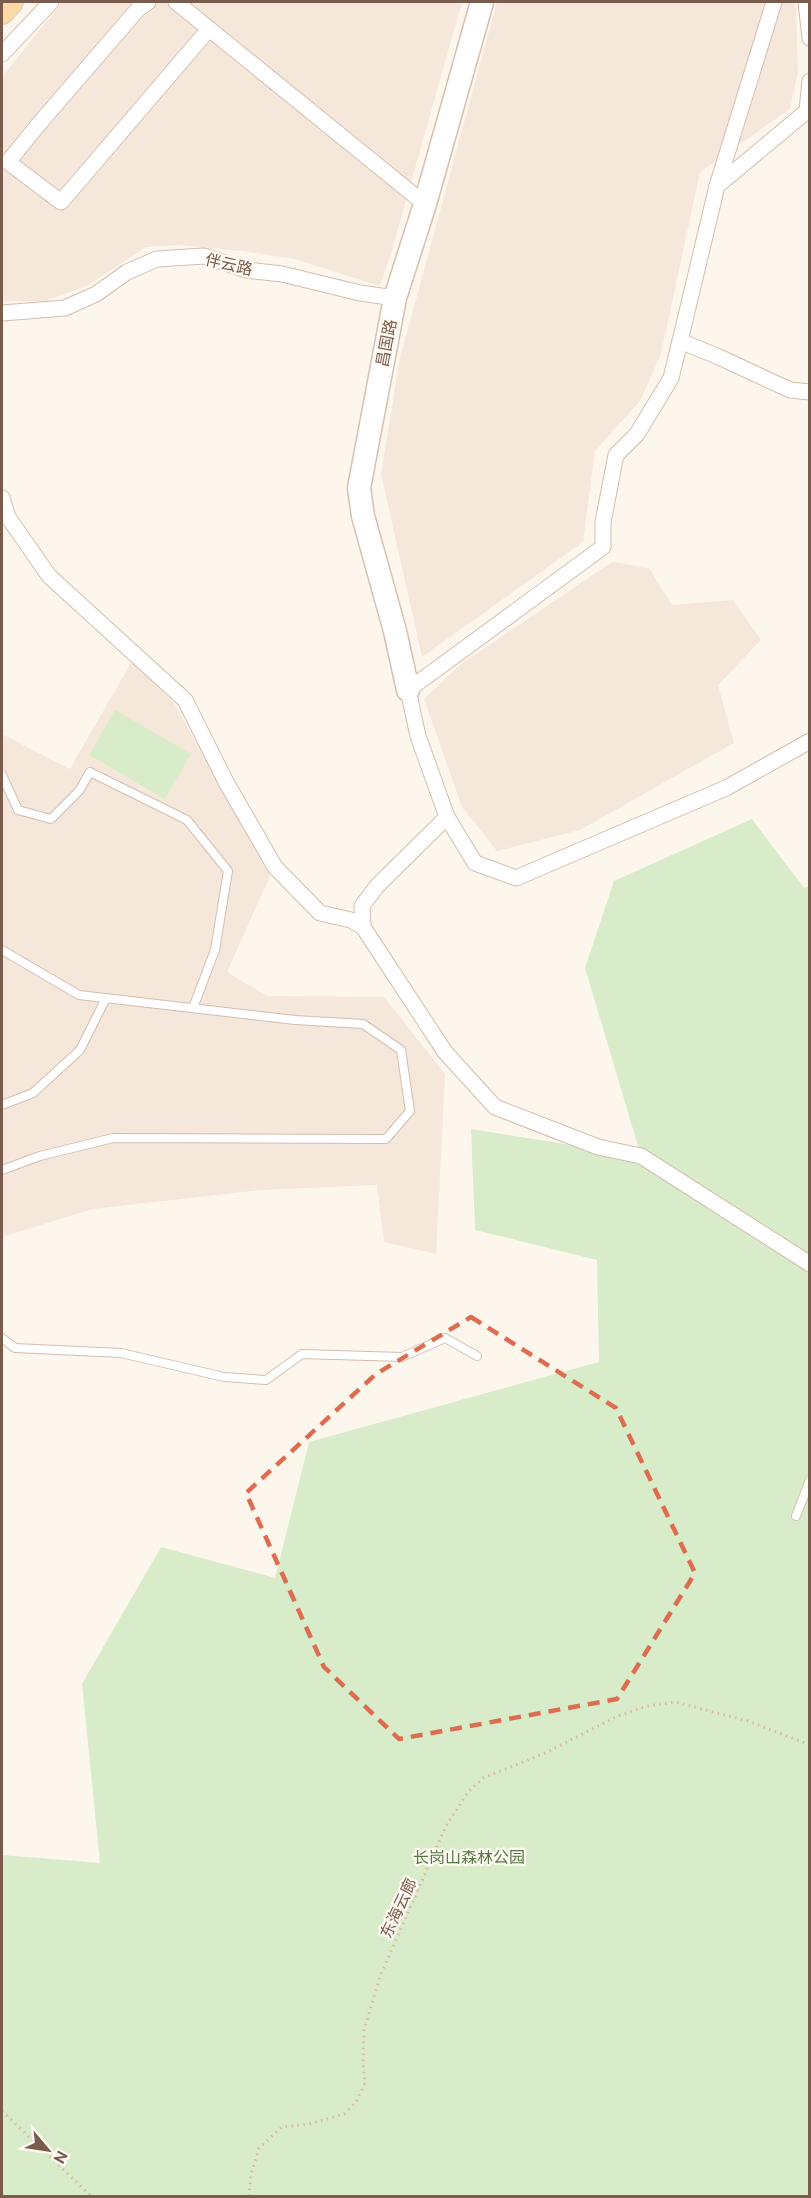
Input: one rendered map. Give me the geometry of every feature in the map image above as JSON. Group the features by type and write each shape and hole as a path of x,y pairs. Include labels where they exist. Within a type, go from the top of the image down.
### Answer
{"main road":[{"path":"2,12 11,2"},
{"name":"昌国路","path":"408,690 363,516 359,488 395,298 425,204 482,2"}],"street":[{"path":"2,54 51,2"},
{"path":"148,2 130,18 8,162 61,202 209,29"},
{"path":"176,2 425,204"},
{"path":"774,2 717,186 671,378 637,434 616,455 603,522 603,547 408,690 418,736 447,817 475,863 516,878 726,788 810,741"},
{"path":"806,2 810,38"},
{"path":"717,186 807,111 810,81"},
{"name":"伴云路","path":"2,313 65,308 96,294 128,273 157,259 204,256 246,270 282,274 360,293 395,298"},
{"path":"680,341 790,390 810,392"},
{"path":"2,498 8,517 49,576 185,700 226,782 276,867 320,913 351,920 363,927 445,1052 495,1107 598,1147 641,1156 810,1264"},
{"path":"363,927 362,906 447,817"}],"lane":[{"path":"2,775 18,810 51,819 79,791 90,772 187,820 228,871 215,950 193,1008"},
{"path":"2,950 79,995 295,1020 363,1024 401,1050 410,1111 386,1139 113,1138 40,1156 2,1170"},
{"path":"2,1105 33,1093 80,1050 106,998"},
{"path":"2,1338 15,1348 121,1353 225,1377 266,1380 302,1354 402,1357 445,1338 477,1356"},
{"path":"796,1516 810,1480"}],"path":[{"name":"东海云廊","path":"249,2196 251,2174 260,2148 282,2127 309,2124 344,2114 356,2102 365,2083 364,2030 381,1974 446,1826 468,1792 483,1778 545,1753 618,1716 647,1706 675,1702 748,1721 810,1745"},
{"path":"2,2111 91,2196"}],"highlighted area":[{"path":"471,1317 616,1408 695,1573 617,1699 399,1739 324,1667 246,1493 376,1374"}],"shaded area":[{"path":"62,2 462,2 380,286 295,259 181,245 146,247 87,286 45,301 2,301 2,77"},
{"path":"497,2 794,2 798,72 790,109 700,172 661,354 640,401 595,451 583,542 422,657 381,474 400,358"},
{"path":"612,562 649,568 672,605 733,600 761,640 718,685 734,743 580,830 497,851 462,807 424,699 461,664"},
{"path":"132,661 174,703 270,876 227,972 267,996 384,997 445,1074 436,1254 384,1242 377,1185 261,1190 93,1209 2,1237 2,734 70,769"}],"green space":[{"path":"115,710 191,754 165,799 89,755"},
{"name":"长岗山森林公园","path":"752,819 804,888 810,886 809,2196 2,2196 2,1855 100,1863 82,1684 161,1547 275,1578 309,1442 599,1362 597,1260 475,1230 471,1129 641,1156 585,968 614,881"}]}
